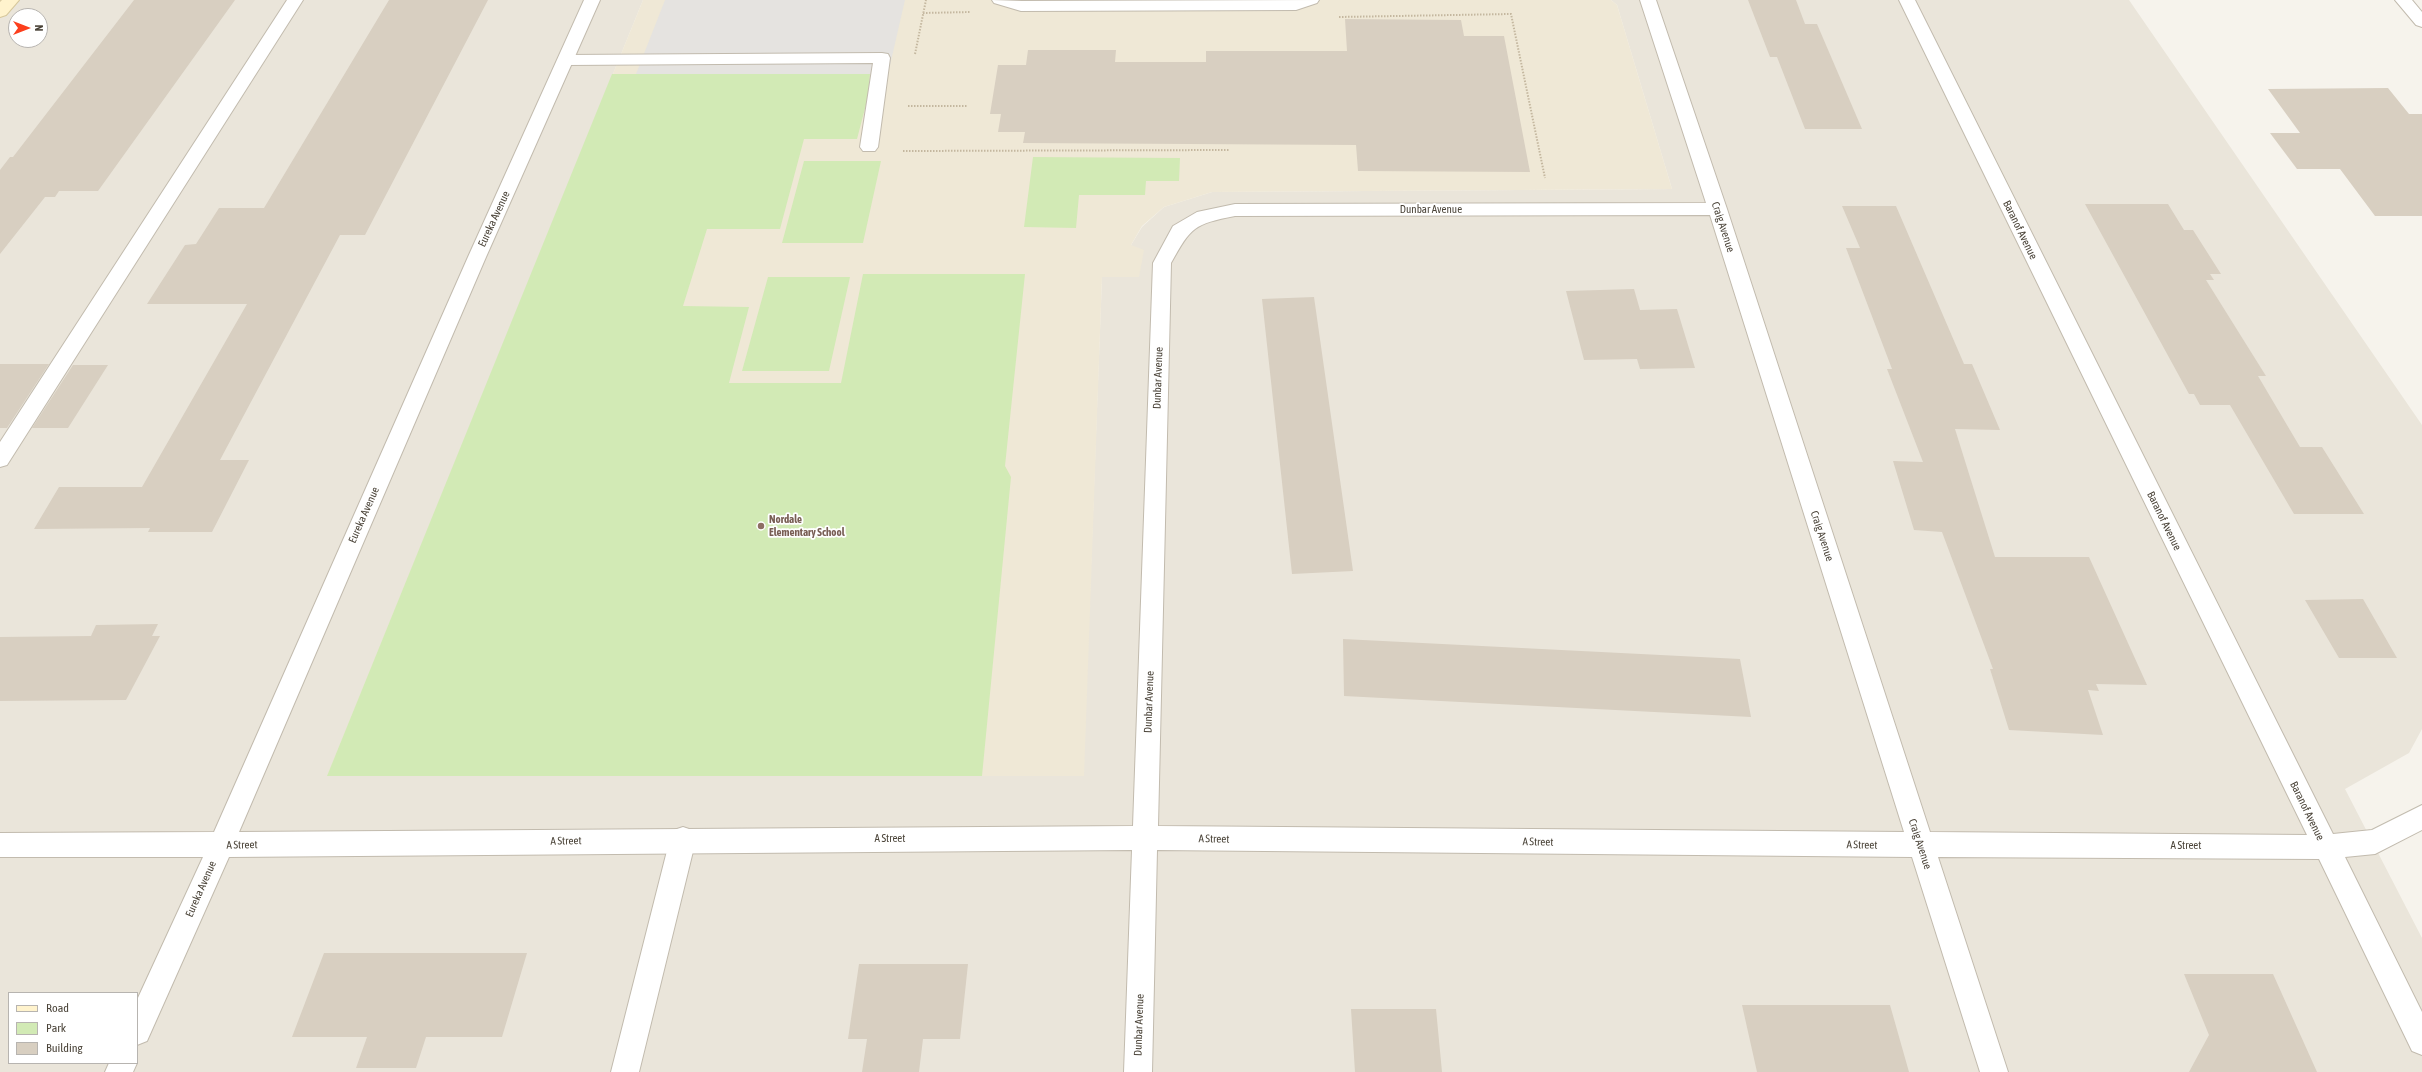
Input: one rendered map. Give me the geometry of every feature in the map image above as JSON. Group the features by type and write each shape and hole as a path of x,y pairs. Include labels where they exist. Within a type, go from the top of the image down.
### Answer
{"street":[{"path":"0,12 11,0"},
{"path":"0,459 295,0"},
{"name":"Eureka Avenue","path":"138,1029 221,845 477,256 567,60 592,0"},
{"path":"1000,0 1021,6 1296,5 1311,0"},
{"name":"Craig Avenue","path":"1648,0 1718,209 1994,1072"},
{"name":"Baranof Avenue","path":"1907,0 2422,1041"},
{"path":"2403,0 2422,22"},
{"path":"567,60 882,58 869,147"},
{"name":"Dunbar Avenue","path":"1138,1072 1162,263 1180,230 1203,216 1235,210 1718,209"},
{"name":"A Street","path":"0,845 221,845 682,839 1145,838 1921,846 2325,847 2375,842 2422,817"},
{"path":"625,1072 682,839"}],"path":[{"path":"923,13 974,12"},
{"path":"1337,17 1511,14 1552,210"},
{"path":"875,106 968,106"},
{"path":"869,147 886,151 1229,150"}],"shaded area":[{"path":"0,0 643,0 328,776 1083,776 1102,277 1131,245 1142,227 1164,207 1212,192 1672,189 1617,5 1611,0 2129,0 2422,425 2422,729 2409,753 2345,789 2422,938 2422,1072 0,1072"},
{"name":"Nordale Elementary School","path":"643,0 1611,0 1617,5 1672,189 1212,192 1164,207 1142,226 1131,245 1144,250 1139,277 1102,277 1084,776 327,776"},
{"path":"665,0 905,0 888,74 636,74"}],"green space":[{"path":"612,74 870,74 868,97 857,139 804,139 780,229 707,229 683,306 749,307 729,383 841,383 863,274 1025,274 1005,466 1011,477 982,776 327,776"},
{"path":"1033,157 1180,158 1179,181 1146,181 1145,195 1079,195 1076,228 1024,227"},
{"path":"804,161 881,161 863,243 782,243"},
{"path":"768,277 850,277 829,371 742,371"}],"building":[{"path":"134,0 235,0 98,191 59,191 55,197 45,197 0,254 0,170 10,157 13,157"},
{"path":"389,0 488,0 365,235 340,235 220,460 249,460 212,532 148,532 150,528 34,529 59,487 142,487 247,304 147,304 185,245 196,244 219,208 264,208"},
{"path":"1748,0 1796,0 1805,24 1817,24 1862,129 1805,129 1777,57 1770,57"},
{"path":"1345,19 1461,20 1464,36 1504,36 1530,172 1358,171 1356,145 1023,143 1025,132 998,132 1001,114 990,114 998,65 1026,65 1028,50 1116,50 1115,62 1206,62 1206,51 1347,51"},
{"path":"2388,88 2409,114 2422,114 2422,216 2375,216 2340,169 2297,169 2270,133 2300,133 2268,89"},
{"path":"2085,204 2168,204 2184,230 2193,230 2221,274 2210,274 2214,280 2206,280 2266,376 2258,376 2300,447 2322,447 2364,514 2294,514 2230,405 2200,405 2194,394 2189,394"},
{"path":"1842,206 1896,206 1964,364 1972,364 2000,430 1955,429 1995,557 2089,557 2147,685 2096,684 2099,691 2088,690 2103,735 2009,730 1990,669 1993,669 1942,532 1914,530 1893,461 1923,462 1887,369 1892,369 1846,248 1860,248"},
{"path":"1634,289 1640,310 1677,309 1695,368 1640,369 1637,359 1584,360 1566,291"},
{"path":"1314,297 1353,571 1292,574 1262,299"},
{"path":"0,364 49,364 7,428 0,428"},
{"path":"73,365 108,365 68,428 32,428"},
{"path":"2363,599 2397,658 2339,658 2305,600"},
{"path":"158,624 152,636 160,636 126,700 0,701 0,637 91,636 96,625"},
{"path":"1343,639 1740,659 1751,717 1344,696"},
{"path":"324,953 527,953 502,1037 426,1037 416,1068 356,1068 367,1037 292,1037"},
{"path":"859,964 968,964 960,1039 923,1039 919,1072 862,1072 867,1039 848,1039"},
{"path":"2184,974 2273,974 2317,1072 2189,1072 2209,1035"},
{"path":"1742,1005 1890,1005 1909,1072 1757,1072"},
{"path":"1351,1009 1436,1009 1442,1072 1355,1072"}],"place":[{"name":"Nordale Elementary School","path":"761,526"}]}
